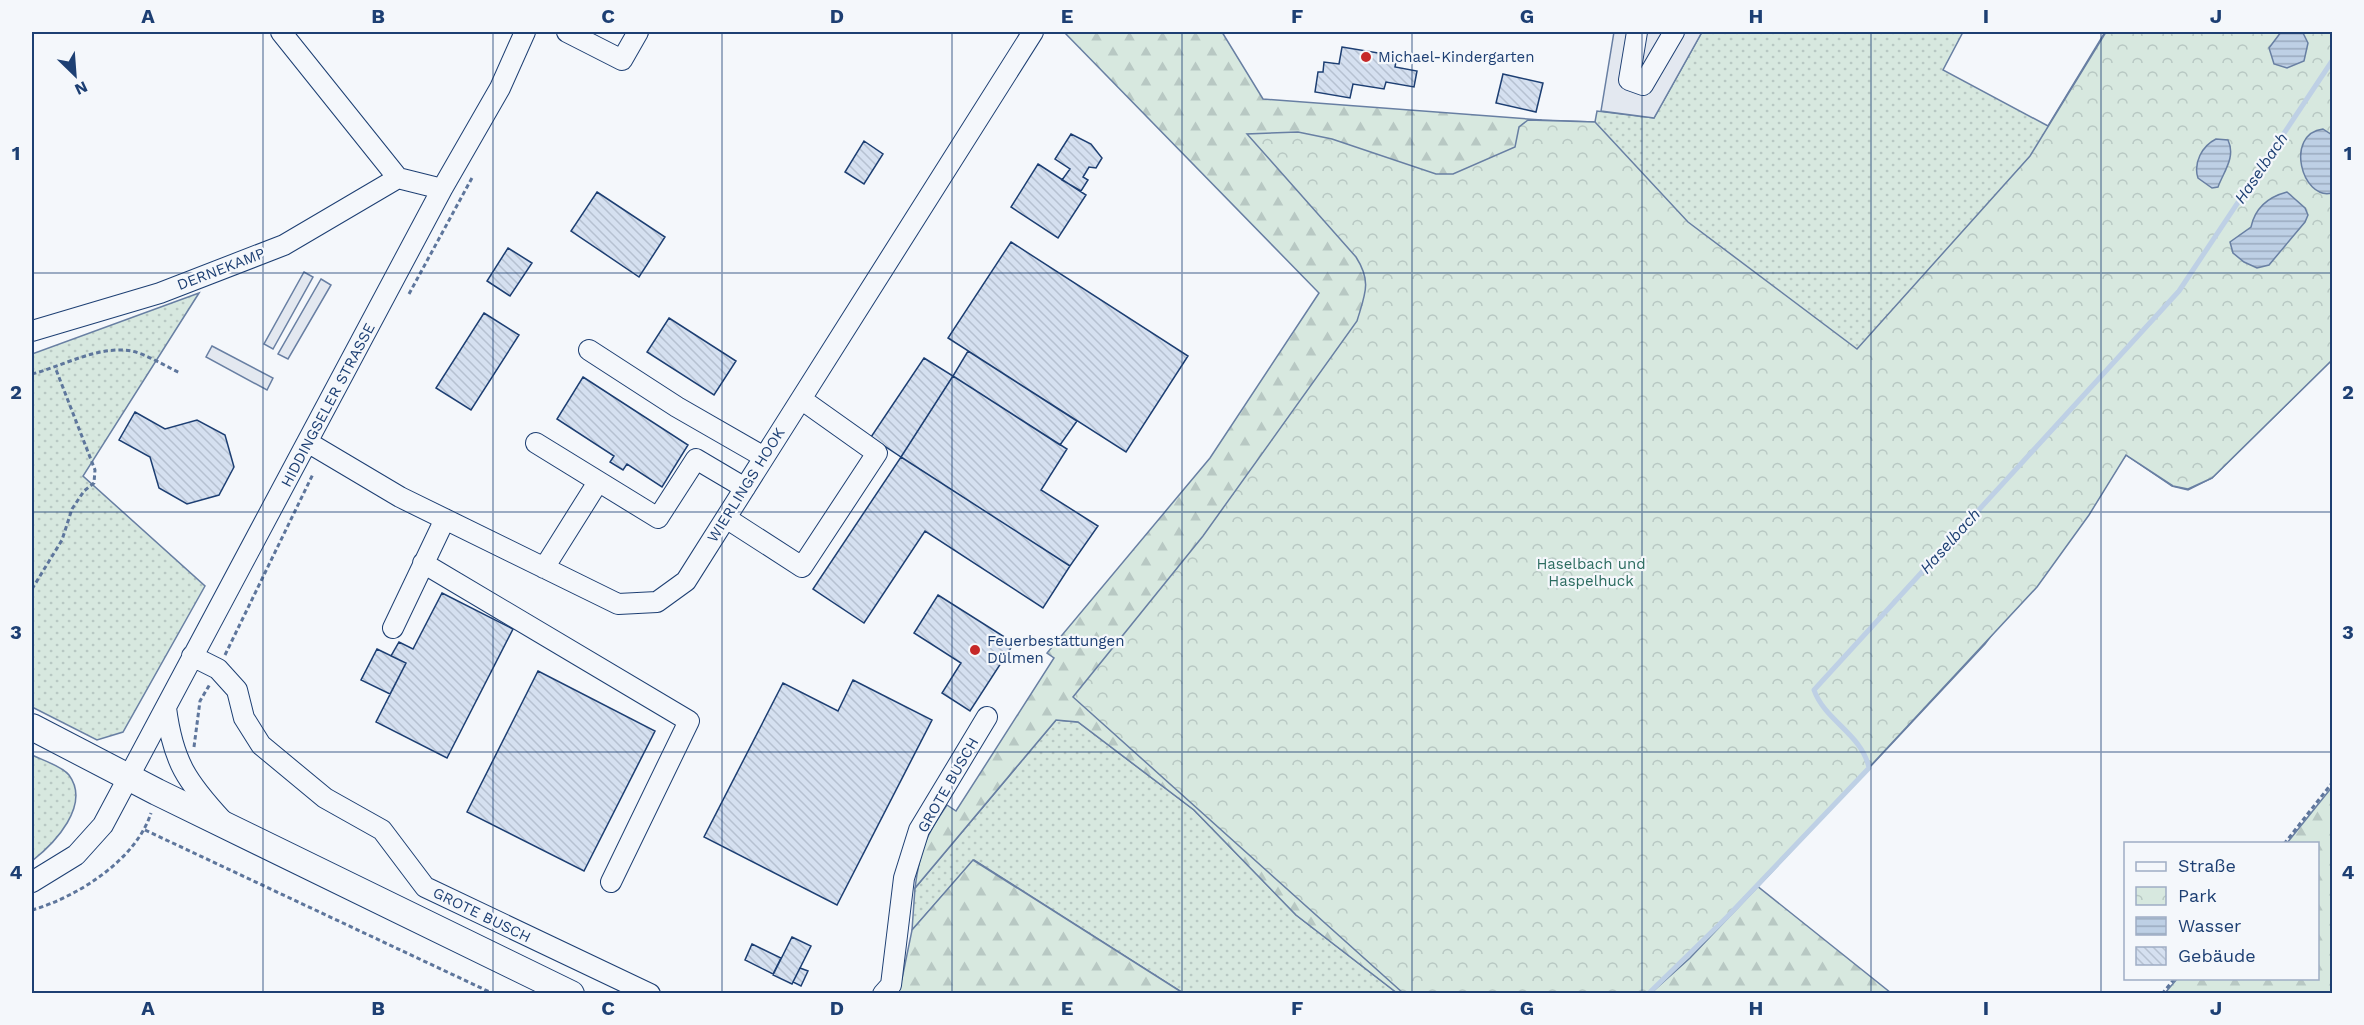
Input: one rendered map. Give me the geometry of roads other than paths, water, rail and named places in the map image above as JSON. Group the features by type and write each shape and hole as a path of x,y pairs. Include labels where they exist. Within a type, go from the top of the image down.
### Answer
{"main road":[{"path":"32,727 157,792 571,993"}],"street":[{"path":"280,32 398,178 442,189"},
{"name":"HIDDINGSELER STRASSE","path":"129,778 192,656 316,447 442,189 500,88 525,32"},
{"path":"567,32 621,60 638,32"},
{"name":"WIERLINGS HOOK","path":"316,447 400,497 618,604 657,602 686,581 1033,32"},
{"path":"1637,32 1629,80 1643,85 1674,32"},
{"name":"DERNEKAMP","path":"32,331 160,293 284,245 398,178"},
{"path":"589,350 677,407 764,457"},
{"path":"726,518 802,567 877,453 801,399"},
{"path":"536,443 658,518 696,459 745,488"},
{"path":"544,568 598,482"},
{"path":"393,628 444,519"},
{"path":"423,564 689,721 611,882"},
{"name":"GROTE BUSCH","path":"192,656 218,669 237,690 244,718 261,745 325,798 382,830 425,887 650,993"},
{"path":"166,708 178,763 201,798 228,826"},
{"name":"GROTE BUSCH","path":"883,993 891,985 904,878 919,830 987,717"},
{"path":"32,882 76,855 103,825 129,778"}],"water":[{"path":"2281,32 2303,33 2308,43 2304,61 2287,68 2274,64 2269,48"},
{"path":"2323,129 2332,135 2332,193 2321,193 2312,187 2302,166 2301,154 2304,142 2311,134"},
{"path":"2216,139 2228,140 2231,152 2218,187 2212,188 2198,178 2197,167 2203,150"},
{"path":"2287,192 2305,208 2308,215 2305,222 2269,265 2257,268 2244,262 2233,253 2230,242 2251,227 2263,204"}],"waterway":[{"name":"Haselbach","path":"1648,994 1727,917 1869,768 1859,746 1826,710 1814,690 2179,291 2332,61"}],"place":[{"name":"Michael-Kindergarten","path":"1366,57"},
{"name":"Feuerbestattungen Dülmen","path":"975,650"}],"park label":[{"name":"Haselbach und Haspelhuck","path":"1591,572"}]}
